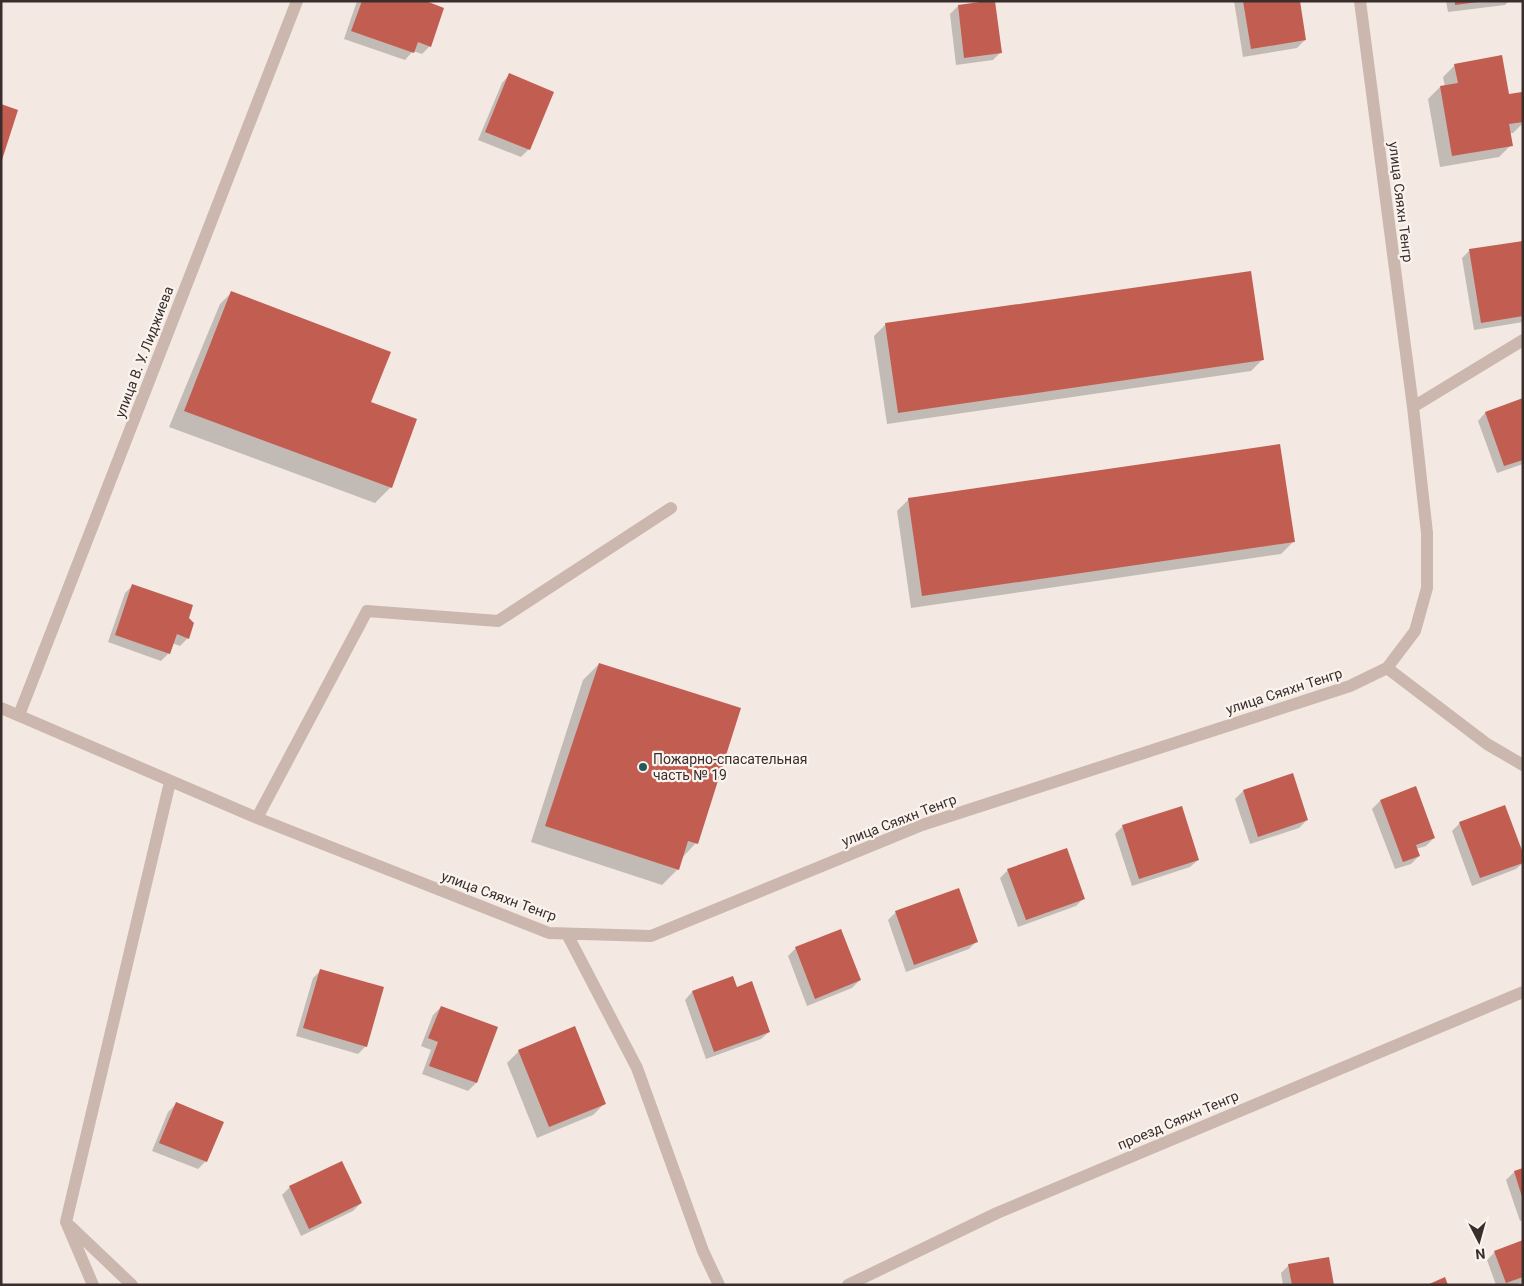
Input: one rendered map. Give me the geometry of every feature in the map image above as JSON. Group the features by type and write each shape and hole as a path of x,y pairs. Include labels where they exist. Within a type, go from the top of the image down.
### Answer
{"street":[{"name":"улица В. У. Лиджиева","path":"18,714 297,1"},
{"name":"улица Сяяхн Тенгр","path":"170,782 548,933 651,936 922,825 1350,686 1387,668 1415,631 1427,588 1427,533 1413,407 1360,1"},
{"path":"1413,407 1523,340"},
{"path":"257,818 366,611 498,621 671,508"},
{"path":"1387,668 1487,744 1523,765"},
{"path":"1,708 170,782 66,1222 93,1285"},
{"path":"567,934 638,1068 703,1251 719,1285"},
{"name":"проезд Сяяхн Тенгр","path":"848,1285 997,1213 1523,992"},
{"path":"66,1222 132,1285"}],"building":[{"path":"362,1 426,1 444,8 431,47 418,42 414,53 351,31"},
{"path":"995,1 1002,53 964,58 958,5"},
{"path":"1243,1 1300,1 1306,40 1251,49"},
{"path":"1455,1 1478,1 1478,2 1455,5"},
{"path":"1502,55 1509,94 1522,92 1523,99 1523,122 1509,124 1513,146 1452,156 1440,86 1458,83 1454,64"},
{"path":"509,73 554,92 530,150 485,132"},
{"path":"1,104 18,110 2,160 1,160"},
{"path":"1523,241 1523,316 1481,323 1469,249"},
{"path":"1251,271 1264,360 898,413 885,323"},
{"path":"231,291 391,352 371,402 417,419 392,488 184,411"},
{"path":"1523,398 1523,460 1504,466 1485,412"},
{"path":"1280,444 1295,542 922,596 908,498"},
{"path":"132,584 193,605 189,618 194,623 189,639 177,634 170,654 115,635"},
{"name":"Пожарно-спасательная часть № 19","path":"599,663 741,708 698,844 688,841 679,870 545,826"},
{"path":"1293,773 1308,820 1258,837 1243,790"},
{"path":"1416,786 1435,838 1416,845 1420,856 1403,862 1380,800"},
{"path":"1505,805 1523,853 1523,863 1480,878 1459,822"},
{"path":"1182,806 1199,860 1139,879 1122,825"},
{"path":"1067,848 1085,899 1026,920 1007,869"},
{"path":"959,888 978,942 914,965 895,911"},
{"path":"841,929 861,980 815,999 795,947"},
{"path":"320,969 384,987 367,1047 303,1028"},
{"path":"733,976 737,987 752,981 770,1032 714,1052 692,991"},
{"path":"441,1006 498,1027 477,1083 429,1066 438,1042 428,1038"},
{"path":"575,1026 606,1104 549,1127 518,1050"},
{"path":"176,1102 224,1122 207,1162 159,1143"},
{"path":"342,1161 362,1203 309,1229 289,1186"},
{"path":"1523,1168 1523,1197 1522,1197 1514,1171"},
{"path":"1523,1240 1523,1277 1506,1283 1494,1251"},
{"path":"1329,1257 1334,1285 1292,1285 1288,1264"},
{"path":"1445,1277 1448,1285 1427,1285"}],"place":[{"name":"Пожарно-спасательная часть № 19","path":"643,767"}]}
